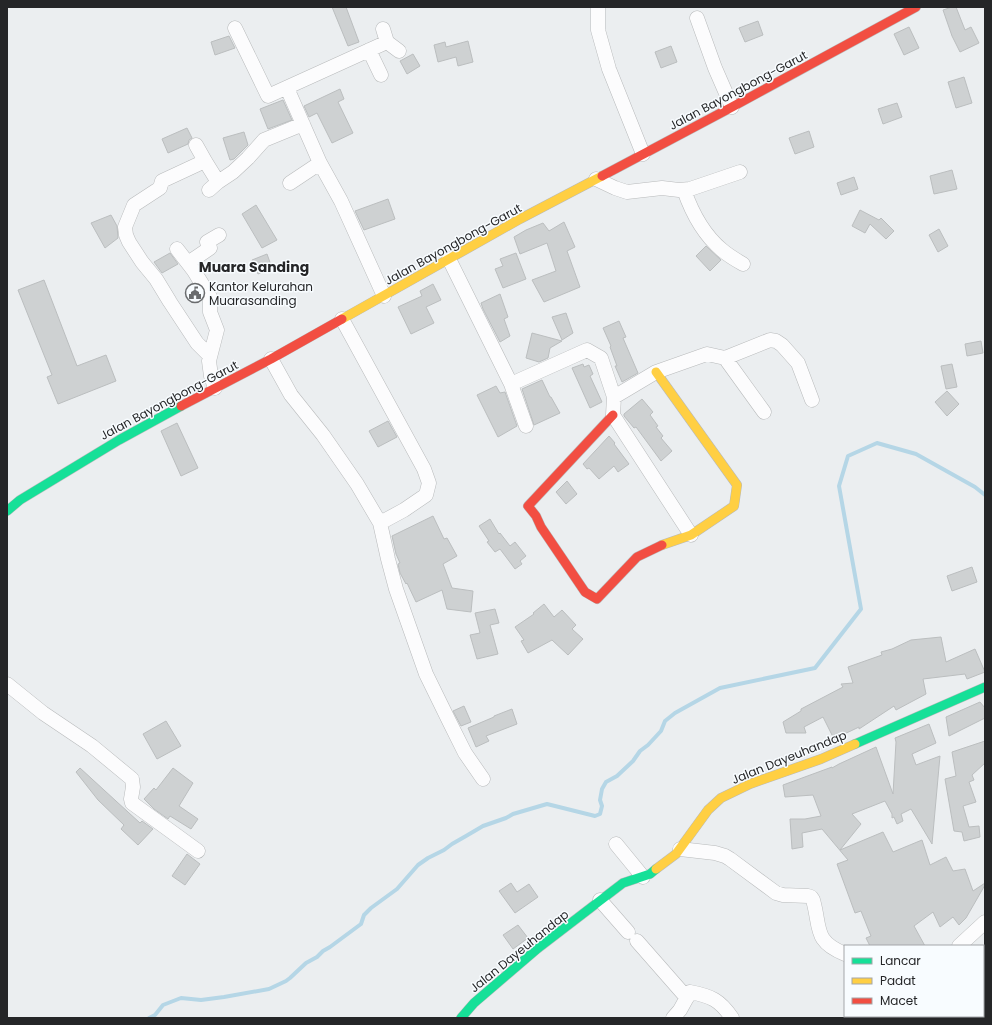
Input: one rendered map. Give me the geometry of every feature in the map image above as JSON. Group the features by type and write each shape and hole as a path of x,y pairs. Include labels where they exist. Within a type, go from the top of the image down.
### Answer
{"street":[{"path":"598,7 598,30 608,69 644,154"},
{"name":"Jalan Bayongbong-Garut","path":"7,511 20,500 119,440 271,359 520,219 732,107 916,7"},
{"path":"697,18 715,68 732,107"},
{"path":"235,28 268,96 387,42"},
{"path":"383,28 387,42 399,51"},
{"path":"369,50 380,75"},
{"path":"287,88 320,163 341,201 384,296"},
{"path":"196,145 205,161 214,186 233,172 264,140 303,124"},
{"path":"205,161 162,181 160,188 134,205 125,227 129,242 142,262 156,279 197,343 210,356"},
{"path":"290,183 320,163"},
{"path":"596,179 627,192 662,188 684,190 740,172"},
{"path":"684,190 692,210 708,235 723,252 743,264"},
{"path":"188,263 210,248 207,242 219,235"},
{"path":"177,249 194,271 210,297 210,312 218,330 210,356 211,376 215,388"},
{"path":"449,259 511,384 526,426"},
{"path":"342,319 424,469 429,483 426,495 404,510 380,523"},
{"path":"614,397 656,372 707,354 725,358 770,340 782,344 798,363 812,400"},
{"path":"511,384 587,350 600,358 614,397 613,415 691,535"},
{"path":"725,358 764,412"},
{"path":"271,359 291,395 323,434 357,484 380,523 396,589 426,674 465,753 483,779"},
{"path":"613,415 528,506 536,516 540,527 585,592 597,599 637,557 658,546 691,535 734,506 737,485 656,372"},
{"path":"7,684 43,713 92,746 132,779 132,803 198,851"},
{"name":"Jalan Dayeuhandap","path":"461,1018 474,1003 537,949 600,900 623,883 647,876 678,851 708,810 721,798 750,784 821,759 897,724 985,687"},
{"path":"616,844 647,876"},
{"path":"678,851 721,854 730,859 776,894 811,897 822,939 844,953"},
{"path":"600,900 687,998"},
{"path":"960,945 985,922"},
{"path":"673,1018 680,1010 690,992 703,994 718,1001 727,1010 732,1018"}],"building":[{"path":"332,7 346,7 359,42 348,46"},
{"path":"956,7 965,30 971,27 979,43 960,52 952,36 943,10"},
{"path":"758,21 763,35 745,42 739,28"},
{"path":"909,27 919,48 904,55 894,34"},
{"path":"229,36 235,48 215,55 211,42"},
{"path":"468,41 473,62 458,66 456,57 438,62 434,45 445,42 446,47"},
{"path":"671,46 677,62 661,68 655,52"},
{"path":"413,54 420,66 407,74 400,61"},
{"path":"964,77 972,103 956,108 948,82"},
{"path":"340,89 344,99 338,102 353,133 332,143 317,113 309,117 304,106"},
{"path":"283,100 292,120 268,129 260,109"},
{"path":"897,103 902,117 883,124 878,109"},
{"path":"187,128 192,138 189,140 188,144 168,153 162,139"},
{"path":"809,131 814,147 795,154 789,138"},
{"path":"244,132 248,145 234,159 230,160 223,138"},
{"path":"952,170 957,189 934,194 930,176"},
{"path":"854,177 858,189 841,195 837,183"},
{"path":"388,199 395,219 364,230 355,211"},
{"path":"256,205 277,240 262,248 242,214"},
{"path":"860,210 879,220 881,218 894,231 886,239 870,224 865,233 852,226"},
{"path":"111,215 117,226 118,238 105,248 91,223"},
{"path":"564,222 575,247 567,251 580,287 544,302 532,280 556,271 547,243 520,254 514,237 543,223 549,231"},
{"path":"939,229 948,246 938,252 929,235"},
{"path":"706,246 721,260 710,271 696,256"},
{"path":"170,253 178,264 162,273 154,262"},
{"path":"516,253 526,279 503,288 495,269 503,266 500,259"},
{"path":"267,254 272,268 258,274 252,260"},
{"path":"44,280 77,366 106,355 116,381 58,404 47,377 52,375 18,290"},
{"path":"433,284 441,300 426,307 434,323 411,334 398,307 422,296 420,291"},
{"path":"500,294 508,317 504,319 510,336 500,342 481,303"},
{"path":"566,313 573,333 562,340 552,317"},
{"path":"619,321 626,337 623,338 638,373 622,382 615,366 617,366 610,347 611,346 603,328"},
{"path":"532,333 562,341 550,348 548,358 539,362 526,358"},
{"path":"981,341 983,353 967,356 965,344"},
{"path":"583,364 584,367 589,365 593,374 590,376 602,402 590,408 572,368"},
{"path":"952,364 957,387 946,389 941,366"},
{"path":"542,380 560,413 534,425 522,389"},
{"path":"496,386 500,393 505,392 517,426 498,437 477,395"},
{"path":"947,391 959,404 947,416 935,402"},
{"path":"642,399 653,412 650,415 658,426 656,427 663,436 661,438 672,451 661,461 636,427 634,428 624,416 624,414"},
{"path":"388,421 397,437 378,447 369,431"},
{"path":"177,423 198,468 181,476 161,431"},
{"path":"609,436 629,464 618,472 614,466 599,479 583,464"},
{"path":"567,481 577,494 566,504 556,492"},
{"path":"433,516 444,539 447,538 457,556 443,564 452,588 473,591 471,612 447,609 442,590 416,602 407,583 406,584 400,573 398,564 400,563 396,554 392,536"},
{"path":"490,519 499,534 500,533 510,546 515,542 526,556 520,561 522,564 515,569 500,549 495,552 487,542 489,541 479,526"},
{"path":"972,567 977,582 952,591 947,576"},
{"path":"544,604 554,617 562,610 576,625 572,629 583,639 568,655 552,640 528,653 521,641 524,640 515,627 534,614 533,613"},
{"path":"495,609 499,623 490,625 498,654 477,659 470,635 480,633 475,613"},
{"path":"941,637 946,662 975,649 985,672 967,679 965,674 923,679 926,694 896,710 894,706 859,729 859,727 834,739 823,717 804,727 806,733 786,733 783,722 801,711 801,709 843,687 841,684 853,683 848,667 882,655 881,652 892,649 911,640"},
{"path":"980,702 985,708 985,718 949,736 946,717"},
{"path":"464,706 471,722 461,726 453,711"},
{"path":"512,709 517,724 486,736 489,741 476,747 468,728"},
{"path":"166,721 181,746 157,759 143,734"},
{"path":"929,724 936,743 912,754 916,765 940,756 932,844 911,809 901,814 903,821 897,824 894,817 892,818 892,814 885,801 852,814 861,824 840,850 883,832 893,852 922,840 930,865 946,857 953,871 965,869 973,891 985,883 966,918 959,925 953,917 940,927 933,912 914,926 924,945 870,945 866,938 871,936 861,911 855,913 837,864 848,860 822,829 802,833 803,847 792,849 790,819 805,819 821,816 813,795 785,797 783,785 832,768 876,747 893,794 895,738"},
{"path":"985,741 985,763 972,775 974,780 969,782 976,802 963,806 969,827 979,826 980,837 964,841 962,832 954,831 945,779 956,776 952,752"},
{"path":"80,768 140,823 142,821 153,829 138,845 121,829 124,825 98,800 76,772"},
{"path":"173,768 193,783 179,806 198,819 191,829 170,816 168,819 154,809 144,799 154,788 156,790"},
{"path":"187,854 200,864 185,885 172,876"},
{"path":"511,883 517,892 529,884 538,897 515,913 499,891"},
{"path":"518,925 528,938 513,949 503,935"}],"waterway":[{"path":"149,1018 155,1015 163,1005 181,998 201,1000 224,997 269,989 286,981 306,963 317,957 323,951 361,924 364,915 371,908 397,889 418,865 428,858 483,826 513,814 547,804 595,816 600,814 602,806 600,800 602,789 606,782 617,776 633,761 640,751 661,731 665,721 675,713 720,688 815,668 861,609 839,486 848,456 877,443 916,454 975,487 985,495"}],"traffic: fast":[{"path":"7,511 20,500 119,440 181,406"},
{"path":"855,744 985,687"},
{"path":"461,1018 474,1003 537,949 623,883 650,874 656,869"}],"traffic: slow":[{"path":"342,319 520,219 602,176"},
{"path":"656,372 737,485 734,506 691,535 662,545"},
{"path":"656,869 676,854 708,810 721,798 750,784 821,759 855,744"}],"traffic: jam":[{"path":"602,176 916,7"},
{"path":"181,406 271,359 342,319"},
{"path":"613,415 528,506 585,592 597,599 637,557 662,545"}],"place":[{"name":"Kantor Kelurahan Muarasanding","path":"195,293"}],"district":[{"name":"Muara Sanding","path":"254,267"}]}
